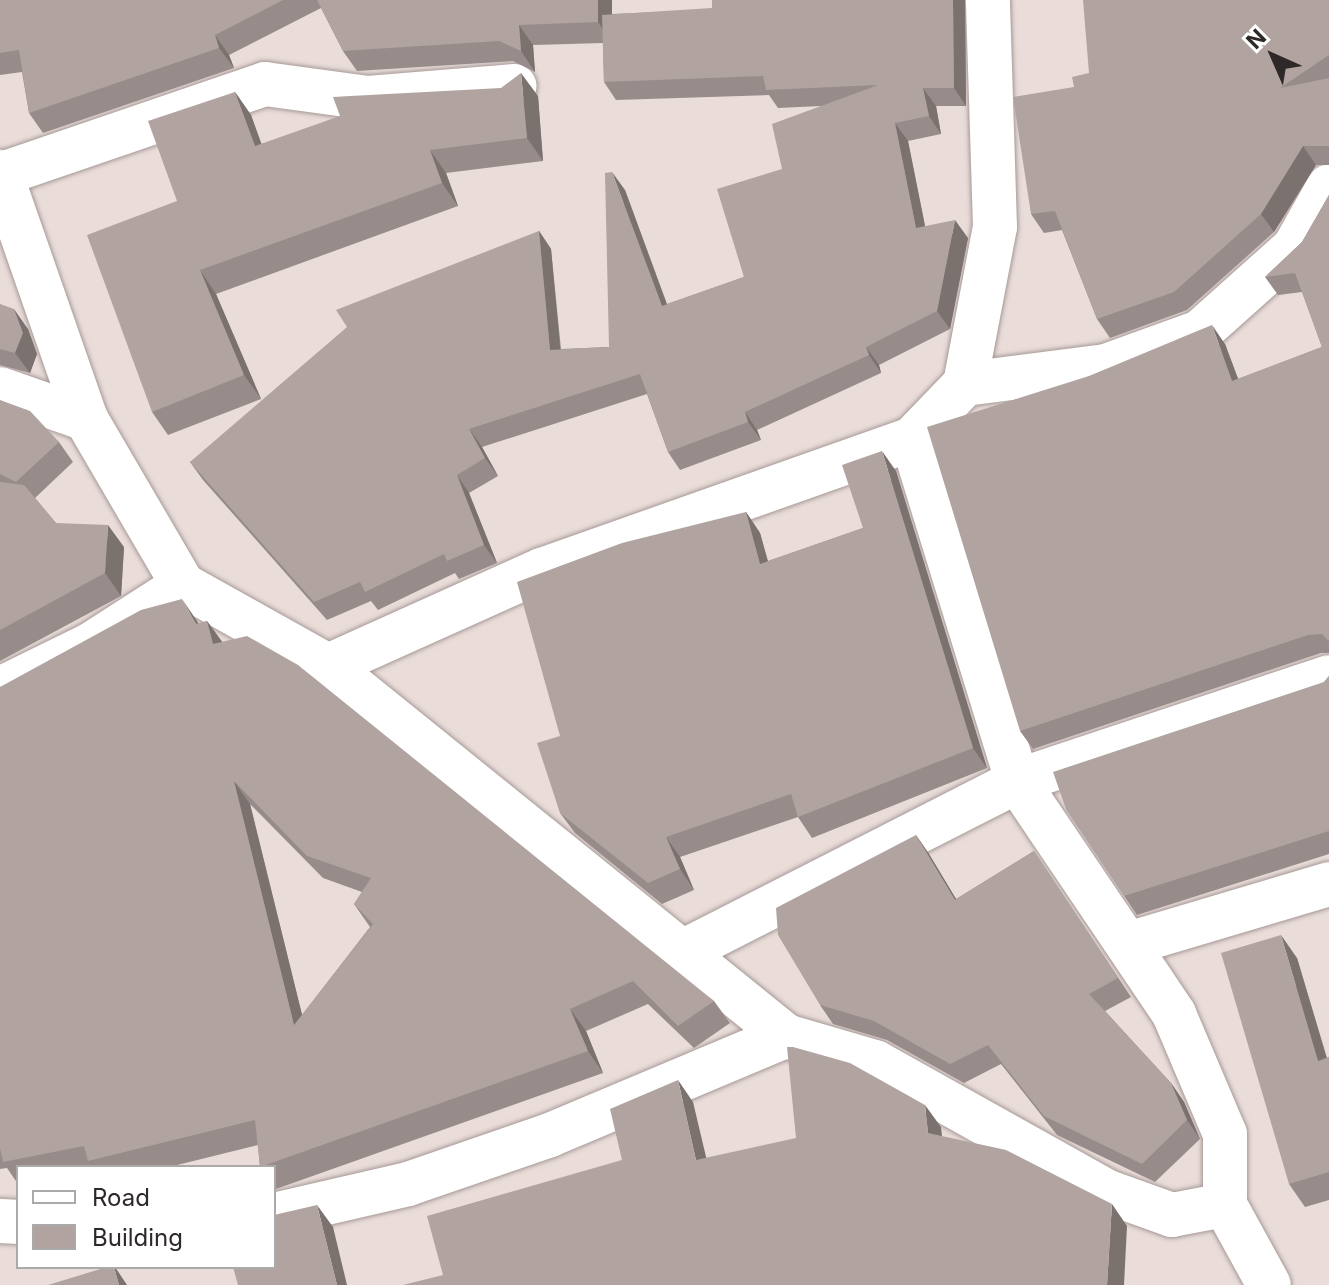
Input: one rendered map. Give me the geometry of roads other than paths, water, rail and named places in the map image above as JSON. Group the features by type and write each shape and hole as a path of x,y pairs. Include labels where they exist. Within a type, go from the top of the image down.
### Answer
{"street":[{"path":"328,666 542,570 912,439 965,384 995,227 988,0"},
{"path":"515,86 368,98 265,84 1,173 86,419 183,585 328,666 686,950 786,1036 875,1062 1108,1192 1172,1215 1225,1205"},
{"path":"965,384 1106,366 1200,332 1294,248 1329,186"},
{"path":"0,389 86,419"},
{"path":"912,439 1017,781 1174,1014 1225,1134 1225,1205 1269,1285"},
{"path":"0,689 90,645 183,585"},
{"path":"686,950 1017,781 1329,677"},
{"path":"1128,944 1329,884"},
{"path":"276,1215 408,1184 536,1140 786,1036"}]}
